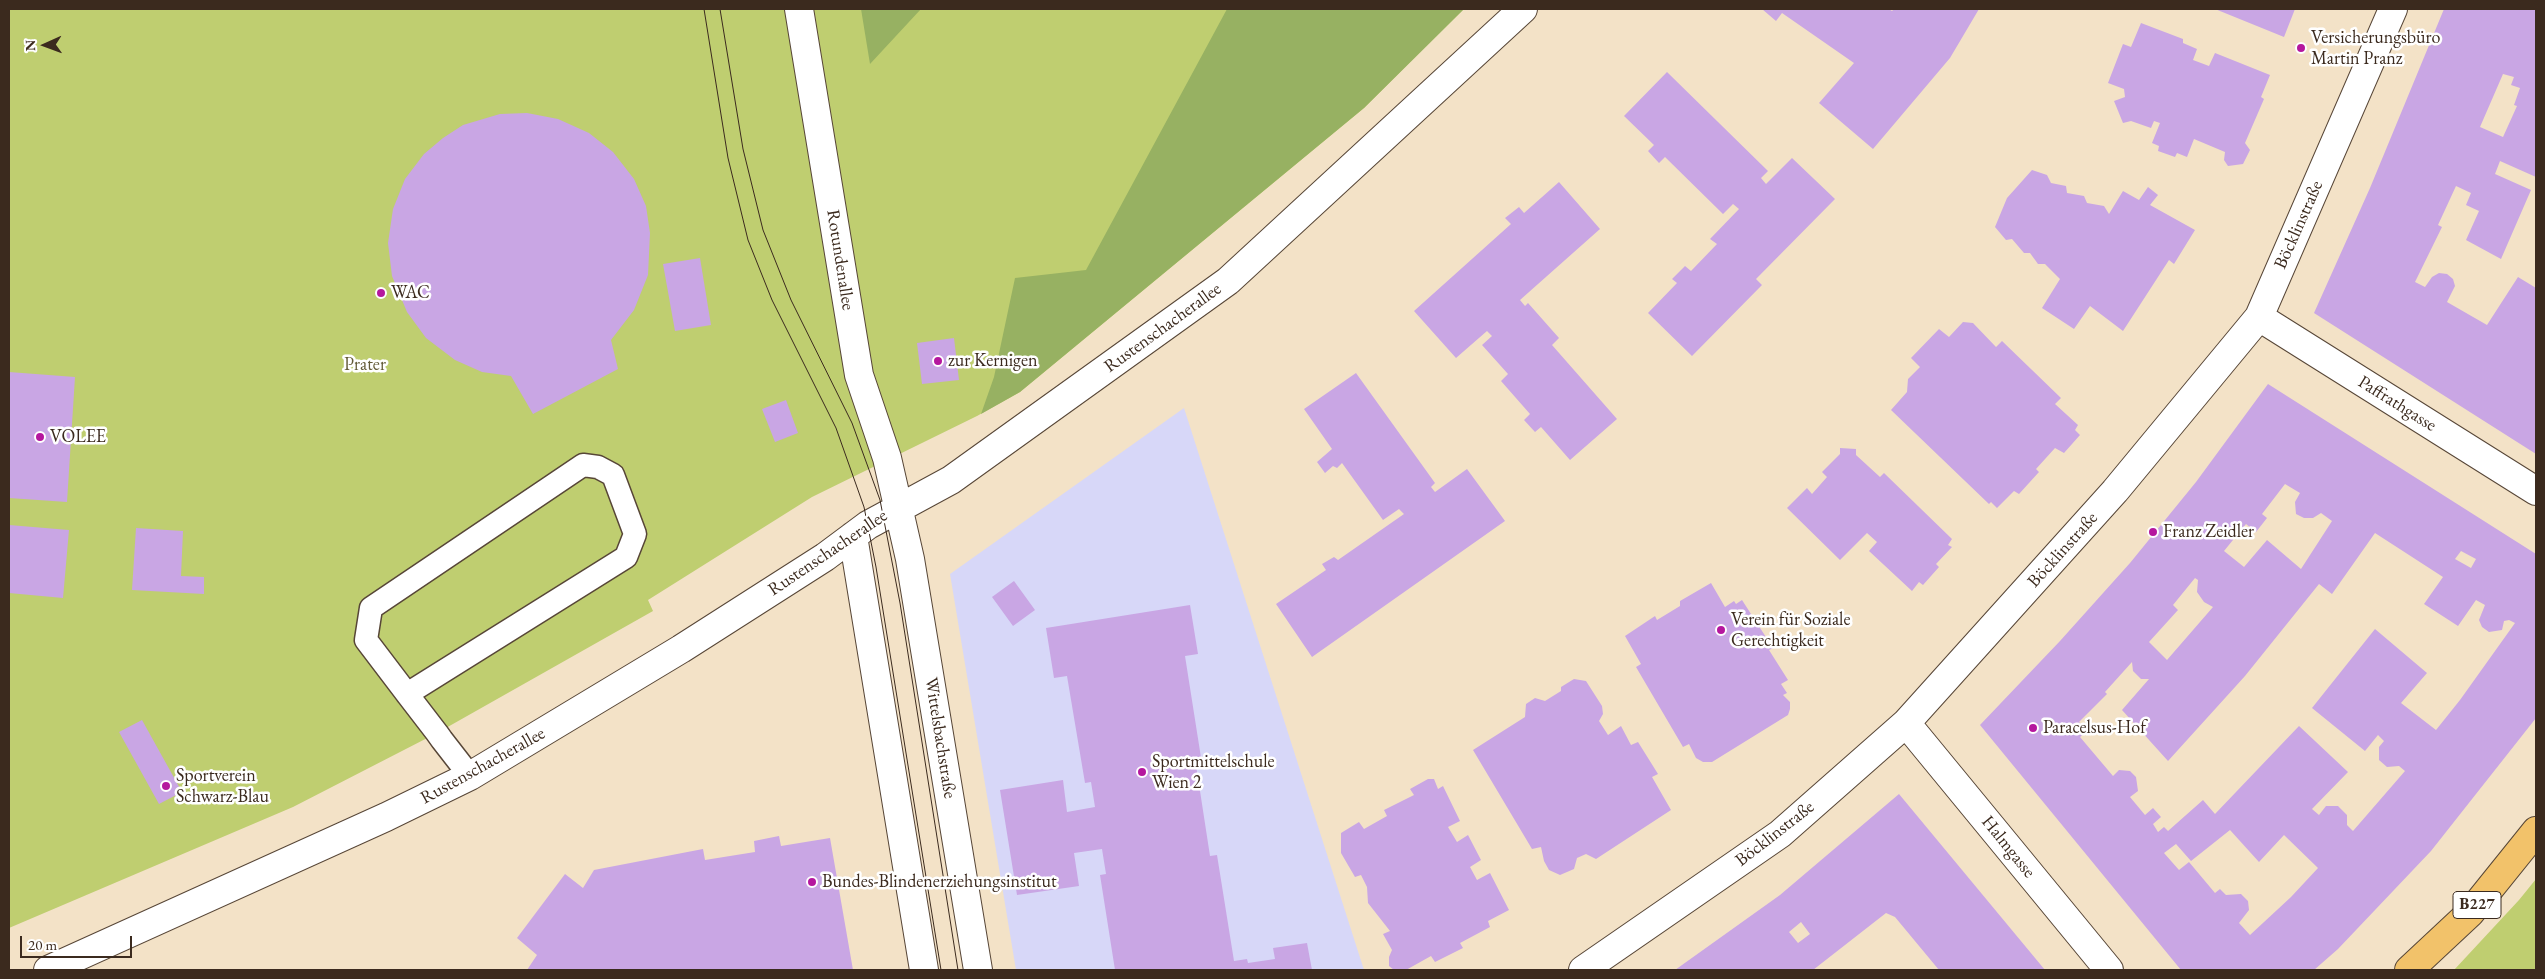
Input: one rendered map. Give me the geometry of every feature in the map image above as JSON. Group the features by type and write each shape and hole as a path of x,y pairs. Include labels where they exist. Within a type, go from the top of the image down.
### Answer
{"main road":[{"name":"B227","path":"2409,970 2470,913 2536,831"}],"street":[{"name":"Rotundenallee","path":"798,9 860,375 887,458 899,506"},
{"name":"Rustenschacherallee","path":"48,970 386,817 470,776 681,650 899,506 951,480 1228,281 1523,9"},
{"name":"Böcklinstraße","path":"1592,968 1780,834 1906,723 2115,492 2259,317 2393,9"},
{"name":"Paffrathgasse","path":"2259,317 2536,491"},
{"name":"Wittelsbachstraße","path":"899,506 910,559 978,970"},
{"path":"853,536 924,970"},
{"name":"Halmgasse","path":"1906,723 2109,970"}],"lane":[{"path":"407,694 626,557 635,534 613,475 598,467 584,465 371,608 366,640 407,694 470,776"}],"shaded area":[{"name":"Sportmittelschule Wien 2","path":"1184,408 1364,970 1016,970 950,574"}],"green space":[{"name":"Prater","path":"9,9 1464,9 1364,108 1020,392 977,416 812,497 648,600 653,611 437,733 293,807 9,928"},
{"path":"861,9 921,9 870,64"},
{"path":"1227,9 1464,9 1364,108 1020,392 981,414 994,377 1015,278 1086,270"},
{"path":"2536,879 2536,970 2454,970 2519,900"}],"building":[{"path":"1762,9 1889,9 1892,11 1894,9 1979,9 1950,58 1873,149 1819,103 1854,63 1782,13 1776,21"},
{"path":"2215,9 2295,9 2284,37"},
{"path":"2444,9 2536,9 2536,177 2500,161 2495,174 2531,190 2501,259 2466,240 2479,211 2466,205 2471,193 2456,186 2438,225 2442,227 2415,282 2425,287 2432,277 2439,273 2447,274 2453,279 2455,286 2447,302 2487,325 2518,277 2536,288 2536,454 2314,313 2370,188","holes":["2503,74 2514,77 2511,85 2520,88 2514,105 2517,106 2503,137 2480,127"]},
{"path":"2141,23 2183,39 2183,43 2197,49 2193,60 2209,66 2215,53 2270,75 2261,97 2264,99 2245,143 2250,150 2243,164 2228,166 2224,160 2225,152 2194,139 2187,157 2177,153 2175,157 2158,151 2159,146 2152,143 2160,123 2154,121 2151,128 2131,121 2123,123 2114,101 2125,97 2124,89 2108,83 2123,44 2131,47"},
{"path":"1667,72 1768,171 1761,178 1766,184 1792,158 1835,199 1756,279 1762,285 1692,356 1648,313 1677,283 1672,279 1685,266 1691,271 1717,244 1710,239 1739,209 1733,204 1723,214 1665,157 1659,163 1648,151 1654,145 1624,116"},
{"path":"527,113 558,119 589,133 613,152 634,179 646,206 650,233 648,275 634,310 611,340 618,369 533,414 511,376 482,372 455,360 426,338 407,312 392,276 388,243 393,209 405,179 424,154 443,138 463,125 500,114"},
{"path":"2032,170 2047,175 2051,183 2066,186 2067,193 2084,196 2087,203 2104,206 2109,214 2123,191 2139,200 2148,187 2158,195 2150,205 2195,230 2174,264 2169,260 2123,331 2090,306 2074,329 2042,308 2060,279 2045,264 2038,264 2030,253 2024,253 2012,239 2006,240 1995,227 2007,198"},
{"path":"1559,182 1600,229 1520,300 1525,306 1528,303 1559,338 1552,345 1617,419 1570,460 1541,427 1535,432 1524,420 1530,414 1501,381 1508,374 1482,345 1492,336 1487,331 1456,358 1414,311 1511,224 1505,218 1519,207 1524,213"},
{"path":"700,258 711,325 675,331 663,264"},
{"path":"1963,322 1973,323 1996,347 2002,341 2061,398 2055,404 2078,425 2075,430 2080,435 2064,453 2055,448 2036,469 2039,472 2019,494 2014,491 1997,508 1991,502 1989,504 1891,410 1907,392 1908,379 1920,367 1911,358 1939,329 1949,337"},
{"name":"zur Kernigen","path":"954,338 959,380 922,384 917,343"},
{"name":"VOLEE","path":"9,372 75,377 67,502 9,498"},
{"path":"1356,373 1435,483 1431,487 1435,492 1467,469 1505,521 1312,657 1276,604 1326,570 1322,564 1334,557 1338,560 1404,514 1399,509 1383,520 1342,463 1337,468 1333,466 1325,473 1317,462 1332,449 1304,409"},
{"path":"2268,384 2536,554 2536,718 2431,851 2338,949 2314,970 2181,970 1980,725 2060,641 2130,563 2196,482","holes":["2285,484 2300,493 2295,502 2296,514 2304,518 2313,518 2321,513 2332,521 2301,569 2267,540 2244,567 2224,551 2246,524 2256,532 2267,518 2262,514","2375,533 2443,577 2424,604 2458,626 2476,600 2485,605 2479,620 2482,627 2489,632 2502,630 2504,621 2509,620 2515,623 2436,730 2401,703 2427,673 2375,629 2312,708 2365,751 2378,735 2384,741 2379,747 2379,760 2387,767 2399,766 2405,771 2353,831 2347,825 2347,815 2338,806 2326,806 2319,815 2312,809 2348,772 2299,726 2215,814 2203,800 2168,831 2164,827 2158,832 2153,824 2161,817 2153,808 2145,815 2130,797 2138,791 2136,777 2130,771 2119,770 2113,776 2080,737 2087,731 2079,722 2107,694 2105,692 2132,662 2133,671 2141,679 2149,679 2122,710 2168,761 2245,676 2319,584 2332,594","2461,551 2476,559 2471,568 2455,559","2195,578 2198,580 2197,592 2204,602 2213,607 2167,660 2149,642 2178,610 2173,605","2230,830 2259,862 2284,835 2318,868 2291,897 2250,935 2239,923 2249,910 2248,901 2241,894 2226,895 2220,889 2215,893 2189,862 2179,870 2164,853 2176,844 2191,861"]},
{"path":"786,400 798,433 775,442 762,409"},
{"path":"1840,448 1856,449 1856,455 1880,477 1884,473 1952,539 1948,545 1952,547 1936,564 1939,567 1923,585 1919,582 1912,591 1869,551 1877,542 1867,533 1840,560 1787,508 1807,488 1812,494 1827,477 1822,472 1840,454"},
{"path":"9,525 69,530 63,598 9,593"},
{"path":"136,528 183,531 181,576 204,577 204,594 132,590"},
{"path":"1014,581 1035,610 1013,626 992,597"},
{"path":"1711,583 1725,607 1734,601 1736,604 1742,600 1773,648 1769,650 1788,680 1781,684 1787,693 1783,695 1790,702 1790,709 1788,715 1712,762 1703,762 1696,758 1689,744 1683,747 1636,667 1641,664 1625,636 1655,616 1657,620 1680,606 1680,601"},
{"path":"1190,605 1198,654 1185,656 1202,764 1196,765 1210,856 1217,855 1234,961 1247,959 1248,963 1275,959 1273,948 1307,943 1312,970 1115,970 1100,875 1106,874 1102,849 1074,853 1079,886 1017,895 1000,790 1063,780 1067,812 1095,807 1091,782 1085,783 1067,676 1054,678 1046,628"},
{"path":"1574,679 1586,681 1602,706 1603,714 1599,721 1608,735 1621,726 1631,745 1638,742 1658,774 1652,777 1671,810 1596,859 1586,854 1577,858 1574,869 1560,875 1549,870 1544,861 1541,847 1532,849 1473,750 1525,717 1526,704 1535,698 1545,701 1561,691 1561,687"},
{"path":"142,720 182,792 159,804 119,732"},
{"path":"1428,779 1434,779 1438,789 1443,786 1460,821 1448,827 1457,842 1468,835 1481,860 1470,867 1477,880 1490,873 1509,910 1488,921 1490,927 1460,943 1463,948 1435,962 1431,956 1406,970 1394,970 1389,966 1389,957 1392,950 1383,934 1390,931 1368,903 1367,887 1361,875 1355,877 1341,853 1341,833 1359,822 1364,829 1387,816 1384,810 1414,795 1410,789"},
{"path":"1899,794 2045,970 1939,970 1895,917 1886,913 1813,970 1675,970 1780,895","holes":["1801,922 1810,934 1798,943 1789,932"]},
{"name":"Bundes-Blindenerziehungsinstitut","path":"779,836 781,846 830,838 853,970 527,970 537,955 517,938 565,874 583,888 594,870 703,849 705,860 755,852 754,841"}],"tram line":[{"path":"704,9 728,158 748,240 772,300 836,428 864,507 876,567 941,970"},
{"path":"720,9 743,149 763,230 791,300 852,423 880,500 900,603 958,970"}],"place":[{"name":"Versicherungsbüro Martin Pranz","path":"2301,48"},
{"name":"WAC","path":"381,293"},
{"name":"zur Kernigen","path":"938,361"},
{"name":"VOLEE","path":"40,437"},
{"name":"Franz Zeidler","path":"2153,532"},
{"name":"Verein für Soziale Gerechtigkeit","path":"1721,630"},
{"name":"Paracelsus-Hof","path":"2033,728"},
{"name":"Sportmittelschule Wien 2","path":"1142,772"},
{"name":"Sportverein Schwarz-Blau","path":"166,786"},
{"name":"Bundes-Blindenerziehungsinstitut","path":"812,882"}]}
